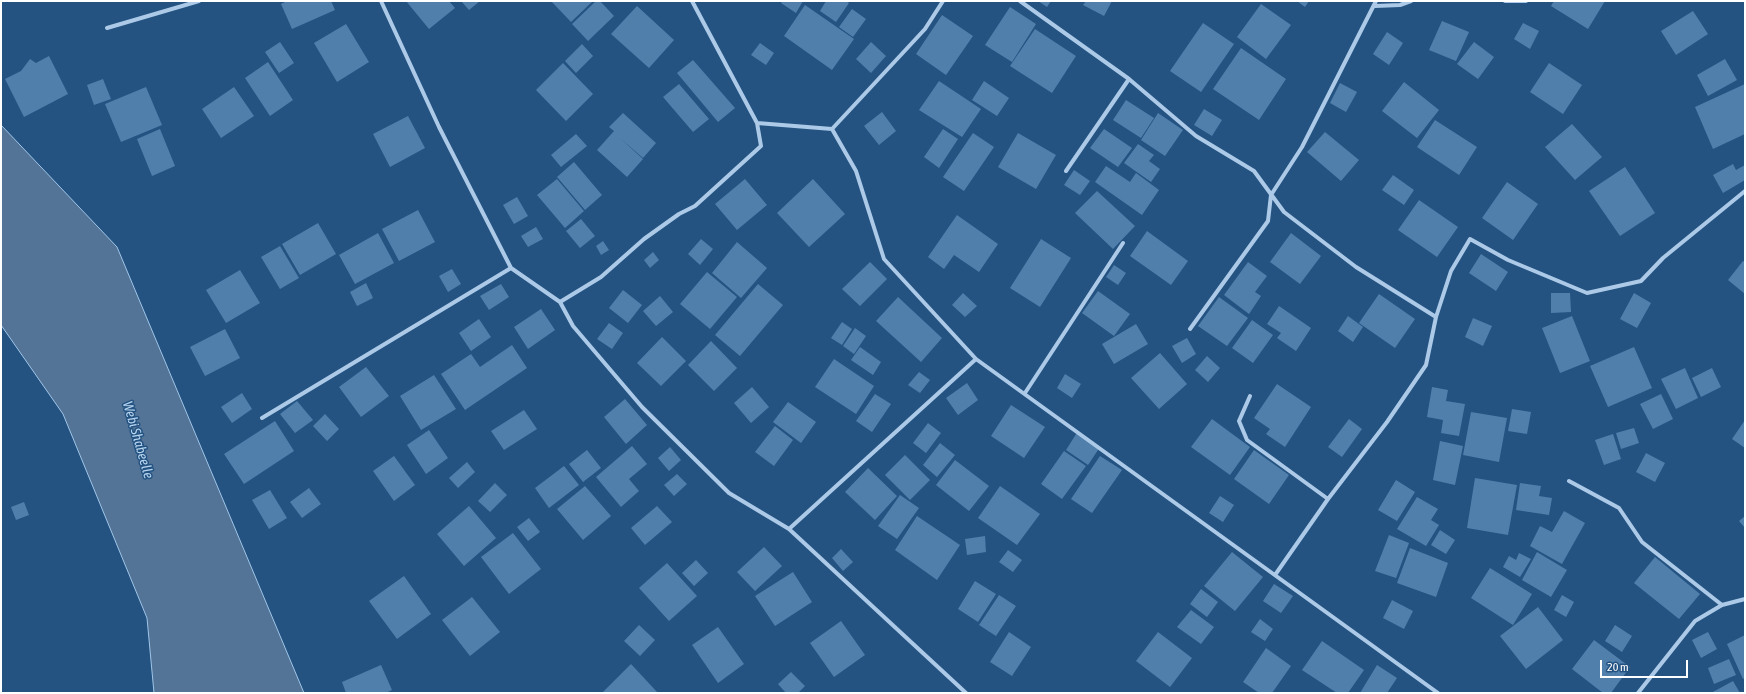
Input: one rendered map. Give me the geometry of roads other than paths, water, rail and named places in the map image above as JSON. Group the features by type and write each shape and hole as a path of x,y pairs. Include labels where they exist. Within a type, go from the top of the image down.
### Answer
{"street":[{"path":"107,28 199,1"},
{"path":"382,1 439,127 511,268 560,302 573,326 642,407 729,493 789,529 966,693"},
{"path":"560,302 601,277 650,235 679,214 695,206 733,169 746,160 761,146 757,123 692,1"},
{"path":"832,129 925,29 943,1"},
{"path":"1020,1 1129,79 1196,136 1254,171 1284,212 1356,267 1436,317"},
{"path":"1190,329 1268,221 1271,195 1302,147 1375,6 1376,1"},
{"path":"1375,6 1400,5 1410,1"},
{"path":"1505,1 1526,1"},
{"path":"1066,170 1129,79"},
{"path":"757,123 832,129"},
{"path":"832,129 856,170 884,259 976,359 1438,693"},
{"path":"1275,575 1328,499 1387,422 1426,365 1436,317 1451,271 1470,239 1508,260 1588,293 1641,281 1663,258 1745,191"},
{"path":"1024,393 1123,242"},
{"path":"262,418 511,268"},
{"path":"789,529 976,359"},
{"path":"1250,396 1239,421 1247,440 1328,499"},
{"path":"1569,481 1620,508 1642,542 1722,605"},
{"path":"1638,693 1695,621 1722,605 1745,598"}],"water":[{"name":"Webi Shabeelle","path":"1,125 117,247 304,693 154,693 147,618 63,414 1,325"}]}
